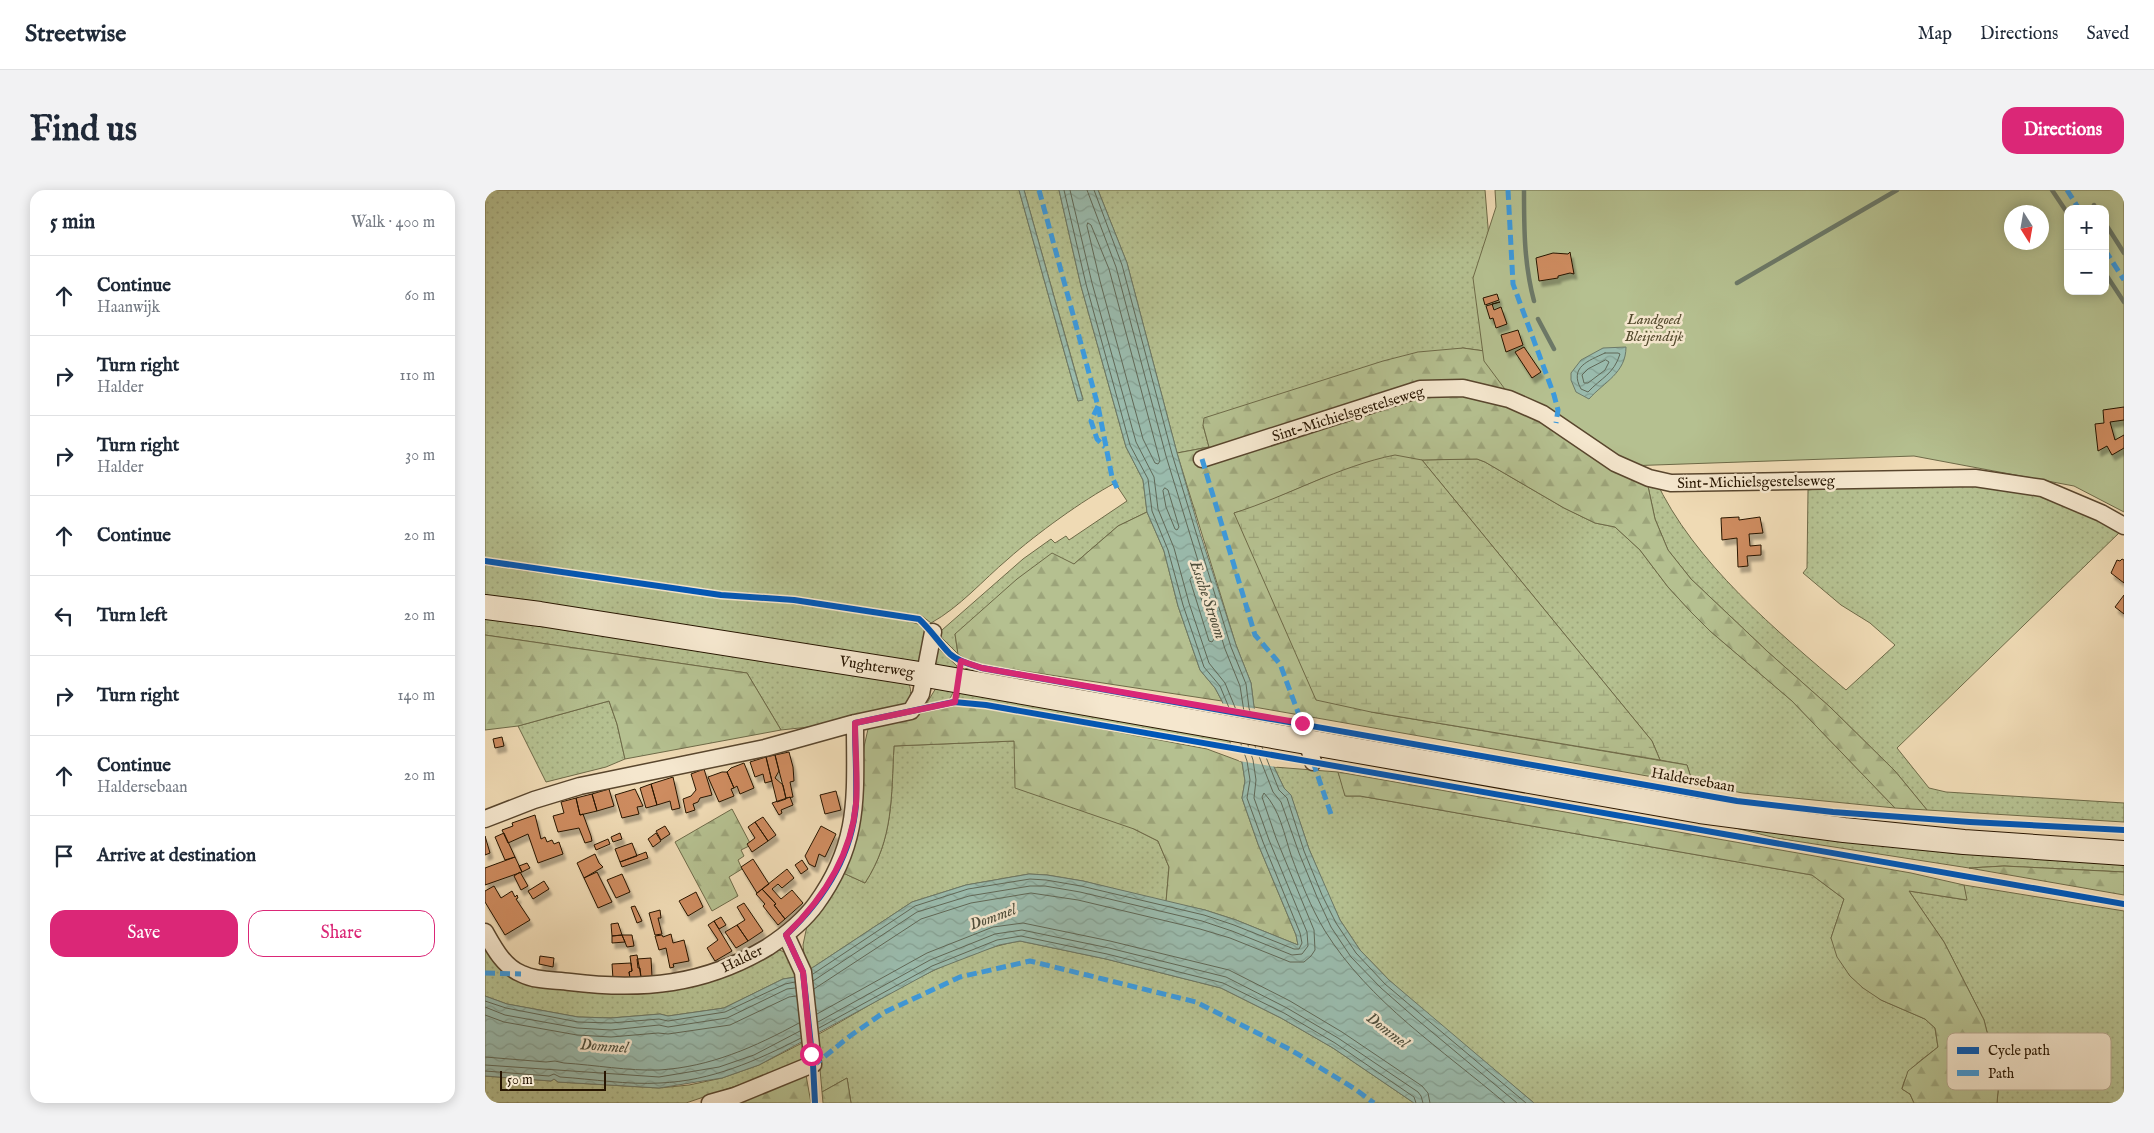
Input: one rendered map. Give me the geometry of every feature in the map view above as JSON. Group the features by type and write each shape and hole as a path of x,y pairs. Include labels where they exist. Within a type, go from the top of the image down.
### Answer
{"main road":[{"name":"Vughterweg","path":"485,607 926,675 1268,735"},
{"name":"Haldersebaan","path":"1268,735 1701,812 1844,830 2124,853"}],"street":[{"name":"Sint-Michielsgestelseweg","path":"1202,459 1420,390 1463,388 1509,399 1543,414 1615,463 1649,478 1671,483 1975,478 2043,488 2101,512 2124,526"},
{"path":"485,819 534,800 579,786 765,748 855,723 911,711 921,694 933,632"},
{"name":"Halder","path":"485,932 506,964 521,974 535,978 619,986 673,982 720,971 752,956 786,935 815,905 839,866 848,842 856,803 855,723"},
{"path":"710,1103 735,1096 812,1059 803,972 786,935"}],"green space":[{"path":"485,190 1019,190 1078,401 1083,399 1024,190 1059,190 1081,286 1126,447 1143,480 1147,512 1118,526 1074,564 955,634 958,654 939,635 942,630 1023,559 1051,539 1055,543 1066,536 1069,540 1127,501 1115,483 1046,528 1019,549 962,601 931,623 922,616 788,596 725,592 485,558"},
{"path":"1098,190 1485,190 1492,276 1506,354 1463,348 1203,425 1209,447 1177,453 1127,263"},
{"name":"Landgoed Bleijendijk","path":"1495,190 2124,190 2124,512 2074,486 1914,456 1626,466 1519,408 1484,361 1473,278 1496,207"},
{"path":"1463,348 1506,354 1646,477 1655,519 1668,550 1691,579 1768,652 1830,707 1895,771 1927,810 1895,808 1792,701 1710,631 1691,612 1668,587 1640,550 1615,527 1595,523 1564,508 1477,459 1422,460 1323,478 1255,507 1234,513 1371,712 1687,765 1693,784 1254,707 1251,683 1236,645 1177,453 1209,447 1203,425 1204,418 1383,361 1418,352"},
{"path":"1395,455 1422,460 1652,741 1660,760 1371,712 1316,700 1234,513 1354,466"},
{"path":"1477,459 1564,508 1595,523 1615,527 1640,550 1668,587 1691,612 1710,631 1792,701 1895,808 1743,793 1693,784 1687,765 1660,760 1652,741 1422,460"},
{"path":"1646,477 1655,479 1672,510 1692,539 1739,594 1846,690 1895,645 1870,623 1841,605 1803,573 1807,568 1808,490 1885,481 1968,483 2053,498 2093,514 2120,532 1897,748 1929,788 1946,792 2124,803 2124,822 1927,810 1895,771 1830,707 1768,652 1691,579 1668,550 1655,519"},
{"path":"1147,512 1164,551 1178,606 1200,670 1215,688 1222,701 984,665 967,660 958,654 955,634 1017,579 1052,553 1074,564 1118,526"},
{"path":"485,565 704,596 787,603 905,620 921,625 927,632 919,662 485,601"},
{"path":"485,613 906,680 910,686 911,693 903,706 818,726 781,730 747,673 485,635"},
{"path":"485,635 747,673 781,730 625,759 617,724 609,701 518,726 485,730"},
{"path":"936,646 957,666 956,672 936,666 934,660"},
{"path":"969,668 1220,714 1222,719 964,673 965,669"},
{"path":"936,688 954,688 953,694 944,702 925,706"},
{"path":"961,688 1228,736 1231,745 992,703 958,700"},
{"path":"609,701 617,724 625,759 606,767 546,782 518,726"},
{"path":"959,705 985,707 1207,749 1242,762 1245,781 1242,798 1258,844 1296,935 1298,945 1236,920 1205,910 1166,902 1169,867 1158,841 1134,829 1015,788 1014,741 894,746 889,817 881,850 865,883 841,872 862,775 864,747 868,729 917,714"},
{"path":"1015,741 1134,829 1158,841 1169,867 1166,902 1083,881 1047,875 1029,874 966,885 912,902 806,972 803,945 808,921 841,872 865,883 881,850 889,817 894,746"},
{"path":"1274,767 1338,772 1346,796 1360,796 1812,875 1844,899 1831,938 1850,976 1881,1000 1925,1019 1935,1028 1938,1047 1915,1065 1907,1075 1902,1089 1910,1094 1914,1103 1534,1103 1421,1009 1360,950 1340,920 1309,849 1291,796 1284,788"},
{"path":"1338,772 1911,873 1964,885 1967,900 1909,891 1944,942 1984,1020 1987,1033 1947,1033 1947,1090 1998,1090 1997,1103 1914,1103 1910,1094 1902,1089 1908,1071 1938,1047 1935,1028 1925,1019 1881,1000 1863,988 1850,976 1837,957 1831,938 1844,899 1812,875 1360,796 1345,796"},
{"path":"732,809 751,845 741,850 744,856 738,860 742,869 729,877 738,896 712,911 675,842"},
{"path":"1687,816 1958,854 1988,853 2124,859 2124,872 2004,866 1969,868 1776,838"},
{"path":"2004,866 2124,872 2124,895 1969,868"},
{"path":"1964,885 2124,911 2124,1103 1997,1103 1998,1090 2111,1090 2111,1033 1987,1033 1984,1020 1944,942 1909,891 1966,900"},
{"path":"485,941 498,961 614,991 777,949 789,954 796,977 783,979 724,1008 668,1016 660,1014 611,1018 578,1017 507,1004 485,996"},
{"path":"1020,941 1106,959 1221,988 1281,1018 1333,1048 1414,1103 851,1103 847,1078 822,1092 817,1035 890,993 941,967 993,947"},
{"path":"804,1042 805,1060 777,1072 686,1103 485,1103 485,1076 551,1081 554,1079 558,1082 659,1088 689,1085 722,1078 759,1065"},
{"path":"806,1075 811,1103 727,1103"},
{"path":"847,1078 851,1103 823,1103 822,1092"}],"water":[{"path":"1019,190 1024,190 1083,400 1078,401"},
{"path":"1059,190 1098,190 1127,263 1177,453 1200,533 1236,645 1251,683 1254,707 1274,767 1284,788 1291,795 1309,849 1340,920 1360,950 1389,980 1534,1103 1414,1103 1333,1048 1281,1018 1221,988 1106,959 1020,941 999,945 934,970 759,1065 722,1078 659,1088 558,1082 554,1079 551,1081 485,1076 485,996 507,1004 578,1017 611,1018 660,1014 668,1016 724,1008 783,979 796,977 806,972 912,902 966,885 1029,874 1083,881 1205,910 1236,920 1298,945 1296,935 1258,844 1242,798 1245,781 1242,762 1222,701 1215,688 1200,670 1178,606 1164,551 1147,512 1143,480 1126,447 1081,286"},
{"path":"1626,347 1625,356 1618,370 1589,399 1576,392 1571,380 1571,373 1581,360 1603,348"}],"pier":[{"path":"1220,703 1257,709 1277,767 1239,761"}],"building":[{"path":"1570,252 1574,274 1570,273 1558,276 1558,278 1539,281 1536,258 1553,253 1568,254"},
{"path":"1497,294 1499,300 1485,305 1483,298"},
{"path":"1492,304 1494,310 1501,307 1507,324 1496,328 1493,318 1490,319 1486,306"},
{"path":"1518,330 1523,345 1506,352 1501,335"},
{"path":"1524,347 1541,372 1532,378 1515,352"},
{"path":"2124,407 2124,420 2110,422 2115,440 2124,435 2124,448 2112,455 2107,446 2098,451 2095,424 2104,423 2103,410"},
{"path":"1739,517 1739,520 1760,517 1763,533 1749,534 1750,546 1761,545 1761,555 1747,556 1748,566 1738,567 1737,538 1722,540 1721,518"},
{"path":"2117,560 2120,561 2124,560 2124,583 2111,573"},
{"path":"2124,595 2124,614 2115,607"},
{"path":"502,737 504,746 495,748 493,739"},
{"path":"789,752 793,767 794,781 790,782 793,797 786,798 775,755"},
{"path":"775,755 779,771 775,778 783,785 786,799 777,802 766,757"},
{"path":"766,757 772,781 765,783 763,774 755,777 750,762"},
{"path":"744,763 754,788 740,794 737,786 734,788 727,772 731,768"},
{"path":"704,769 712,795 700,798 698,802 693,804 695,810 686,813 683,799 691,796 696,790 691,774"},
{"path":"727,772 734,788 731,789 734,796 719,802 708,777"},
{"path":"673,777 680,808 672,810 670,801 657,805 651,784"},
{"path":"651,784 657,805 646,808 640,788"},
{"path":"609,789 614,806 597,811 592,794"},
{"path":"635,789 643,806 637,807 639,814 622,818 615,795"},
{"path":"836,791 841,810 825,814 820,795"},
{"path":"592,794 597,811 580,815 576,798"},
{"path":"790,797 793,805 781,810 782,813 779,815 772,803"},
{"path":"576,798 580,815 583,814 592,841 585,843 579,828 558,832 553,816 564,813 561,802"},
{"path":"535,815 541,839 545,837 547,842 552,840 554,844 559,842 563,854 538,863 528,834 508,843 502,830 513,826 512,823"},
{"path":"763,817 776,835 768,841 755,822"},
{"path":"755,822 768,841 752,852 747,844 755,838 748,827"},
{"path":"665,826 670,834 661,840 656,831"},
{"path":"821,826 836,834 825,857 819,854 815,867 809,864 805,856"},
{"path":"504,833 515,857 505,860 495,837"},
{"path":"620,833 622,839 613,842 611,837"},
{"path":"656,833 661,841 653,847 648,839"},
{"path":"485,836 490,853 485,855"},
{"path":"608,839 610,844 596,850 594,845"},
{"path":"632,843 637,856 620,862 615,849"},
{"path":"646,852 648,858 622,867 620,862"},
{"path":"595,854 603,867 584,878 577,863"},
{"path":"515,857 522,872 485,885 485,868"},
{"path":"753,859 769,884 757,893 741,867"},
{"path":"802,860 808,869 801,874 795,865"},
{"path":"527,863 530,868 522,872 519,866"},
{"path":"787,869 794,878 782,888 778,884 772,889 781,899 792,890 803,903 785,919 774,905 776,904 762,889"},
{"path":"520,872 528,886 521,890 514,876"},
{"path":"597,872 612,902 598,908 584,878"},
{"path":"622,874 630,892 616,898 607,880"},
{"path":"544,881 549,889 533,899 528,891"},
{"path":"494,886 501,898 512,891 515,897 517,895 518,898 516,899 530,920 505,935 485,902 485,891"},
{"path":"762,889 776,904 774,905 785,919 778,925 763,906 765,904 756,894"},
{"path":"696,892 703,907 688,916 679,901"},
{"path":"744,903 763,931 748,941 737,925 745,920 737,907"},
{"path":"635,906 642,921 637,923 631,907"},
{"path":"660,910 661,918 658,918 662,934 655,935 649,913"},
{"path":"721,917 726,925 719,929 714,921"},
{"path":"714,921 732,951 715,961 707,948 718,940 708,925"},
{"path":"618,923 622,935 612,936 611,924"},
{"path":"737,925 748,941 736,948 725,932"},
{"path":"671,934 673,943 684,940 689,961 673,964 674,967 670,968 666,948 659,950 655,936 662,935 663,937"},
{"path":"622,935 625,942 612,943 612,936"},
{"path":"622,935 632,935 634,946 627,947"},
{"path":"637,955 641,977 630,978 629,972 632,971 630,956"},
{"path":"540,956 554,958 553,967 539,964"},
{"path":"651,958 652,977 641,977 637,959"},
{"path":"631,963 632,971 629,972 630,978 613,979 612,964"}],"waterway":[{"path":"1524,190 1526,259 1534,301"},
{"path":"1737,283 1897,190"},
{"path":"2052,190 2064,208"},
{"path":"2109,229 2124,253"},
{"path":"2109,279 2124,302"},
{"path":"1538,319 1554,349"}],"marked path":[{"path":"1039,190 1098,406 1112,477 1117,488"},
{"path":"1508,190 1513,284 1554,395 1558,410 1556,423"},
{"path":"2067,190 2076,205"},
{"path":"2109,256 2124,280"},
{"path":"1098,406 1091,421 1097,439 1105,447"},
{"path":"1202,459 1255,635 1280,664 1302,723"},
{"path":"1313,762 1332,817"},
{"path":"813,1066 850,1036 883,1013 960,977 1030,961 1196,1002 1291,1050 1355,1089 1374,1103"},
{"path":"485,973 521,974"}],"cycle path":[{"path":"485,561 721,595 794,600 919,619 954,657 982,668 1737,801 1833,812 1970,822 2124,830"},
{"path":"815,1103 813,1064 803,972 786,935 823,892 842,859 849,841 856,804 855,723 954,702 986,705 2124,904"}],"route":[{"path":"811,1054 803,972 786,935 806,916 823,894 839,866 850,835 856,803 855,723 955,702 961,661 982,668 1302,723"}],"water label":[{"name":"Essche Stroom","path":"1207,600"},
{"name":"Dommel","path":"993,918"},
{"name":"Dommel","path":"1387,1031"},
{"name":"Dommel","path":"604,1047"}]}
